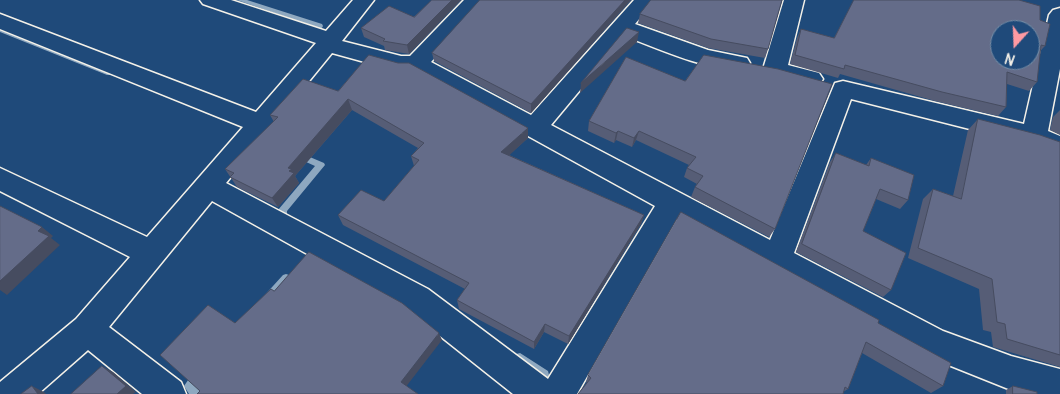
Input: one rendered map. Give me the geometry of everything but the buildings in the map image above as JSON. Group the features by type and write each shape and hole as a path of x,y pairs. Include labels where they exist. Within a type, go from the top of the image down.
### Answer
{"street":[{"path":"210,0 329,42 402,64 416,64 933,343 1011,373 1060,386"},
{"path":"12,394 87,330 364,0"},
{"path":"416,64 476,0"},
{"path":"535,127 644,0"},
{"path":"775,69 794,0"},
{"path":"1034,136 1054,13"},
{"path":"0,21 254,131"},
{"path":"621,27 705,57 775,69 844,89 1034,136 1060,146"},
{"path":"0,39 254,131"},
{"path":"777,258 844,89"},
{"path":"0,179 152,254"},
{"path":"208,186 417,299 540,394"},
{"path":"558,394 673,201"},
{"path":"87,330 169,394"}],"waterway":[{"path":"240,0 320,26"},
{"path":"0,29 110,73"},
{"path":"288,220 283,218 282,210 321,165 298,155"},
{"path":"266,300 286,278"},
{"path":"520,358 544,375"},
{"path":"197,394 189,386 199,374"}]}
